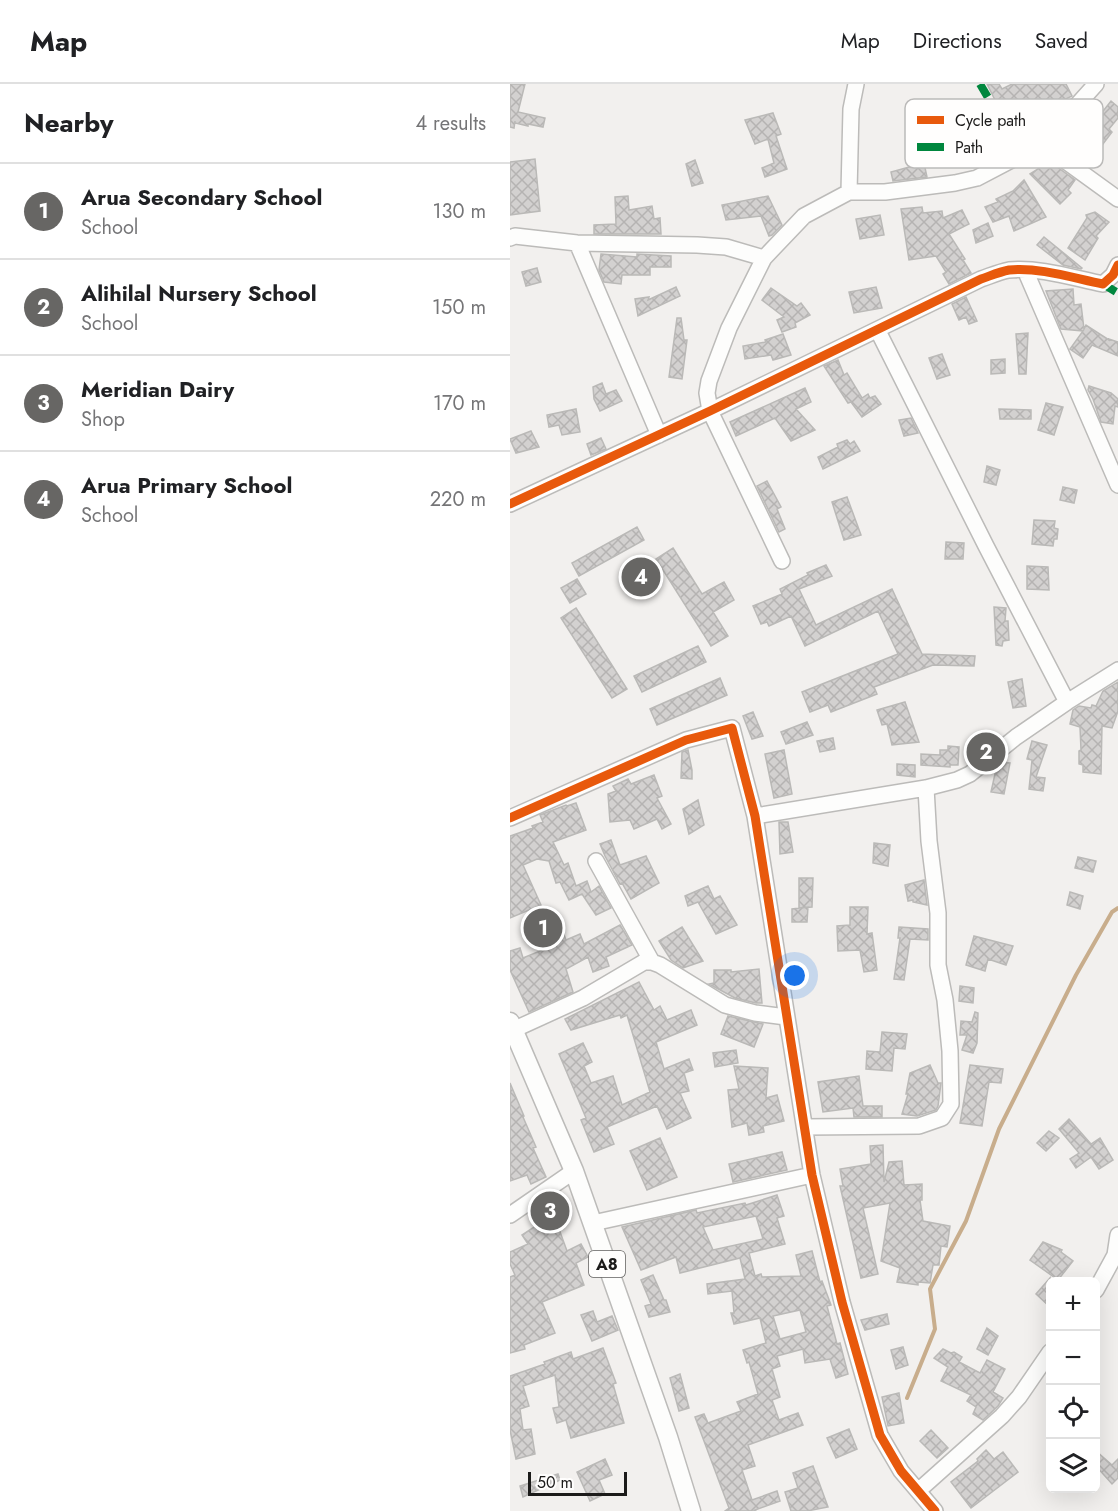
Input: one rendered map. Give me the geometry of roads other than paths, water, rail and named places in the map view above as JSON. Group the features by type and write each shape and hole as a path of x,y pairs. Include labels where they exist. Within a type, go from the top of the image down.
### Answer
{"main road":[{"name":"A8","path":"512,1026 574,1171 668,1437 691,1511"}],"street":[{"path":"849,192 851,109 856,84"},
{"path":"1082,99 1096,84"},
{"path":"782,561 710,411 706,393 729,328 764,258 804,216 849,192 885,192 955,183 976,177 994,168"},
{"path":"1075,168 1118,199"},
{"path":"510,238 515,236 577,243 697,244 726,248 764,258"},
{"path":"577,243 659,435"},
{"path":"510,504 878,331 981,279 1001,272 1025,270 1103,284 1113,275 1118,266"},
{"path":"1025,270 1117,478"},
{"path":"878,331 1067,702"},
{"path":"755,816 926,788 957,780 970,774 1016,737 1118,670"},
{"path":"510,818 686,740 732,728 755,816 812,1175 842,1302 874,1418 890,1454 901,1471 935,1511"},
{"path":"805,1127 919,1126 942,1118 951,1104 950,1051 945,1000 938,965 938,913 929,841 926,788"},
{"path":"596,861 652,962 725,1005 755,1013 786,1017"},
{"path":"512,1026 583,998 644,962 652,962"},
{"path":"510,1215 574,1171"},
{"path":"593,1223 812,1175"},
{"path":"1100,1282 1117,1255 1118,1235"},
{"path":"918,1491 1002,1416 1019,1397 1046,1358"}],"waterway":[{"path":"907,1398 935,1329 930,1289 966,1221 999,1129 1076,975 1112,912 1118,908"}],"place":[{"name":"Arua Primary School","path":"641,577"},
{"name":"Alihilal Nursery School","path":"986,752"},
{"name":"Arua Secondary School","path":"543,928"},
{"name":"Meridian Dairy","path":"550,1211"}]}
